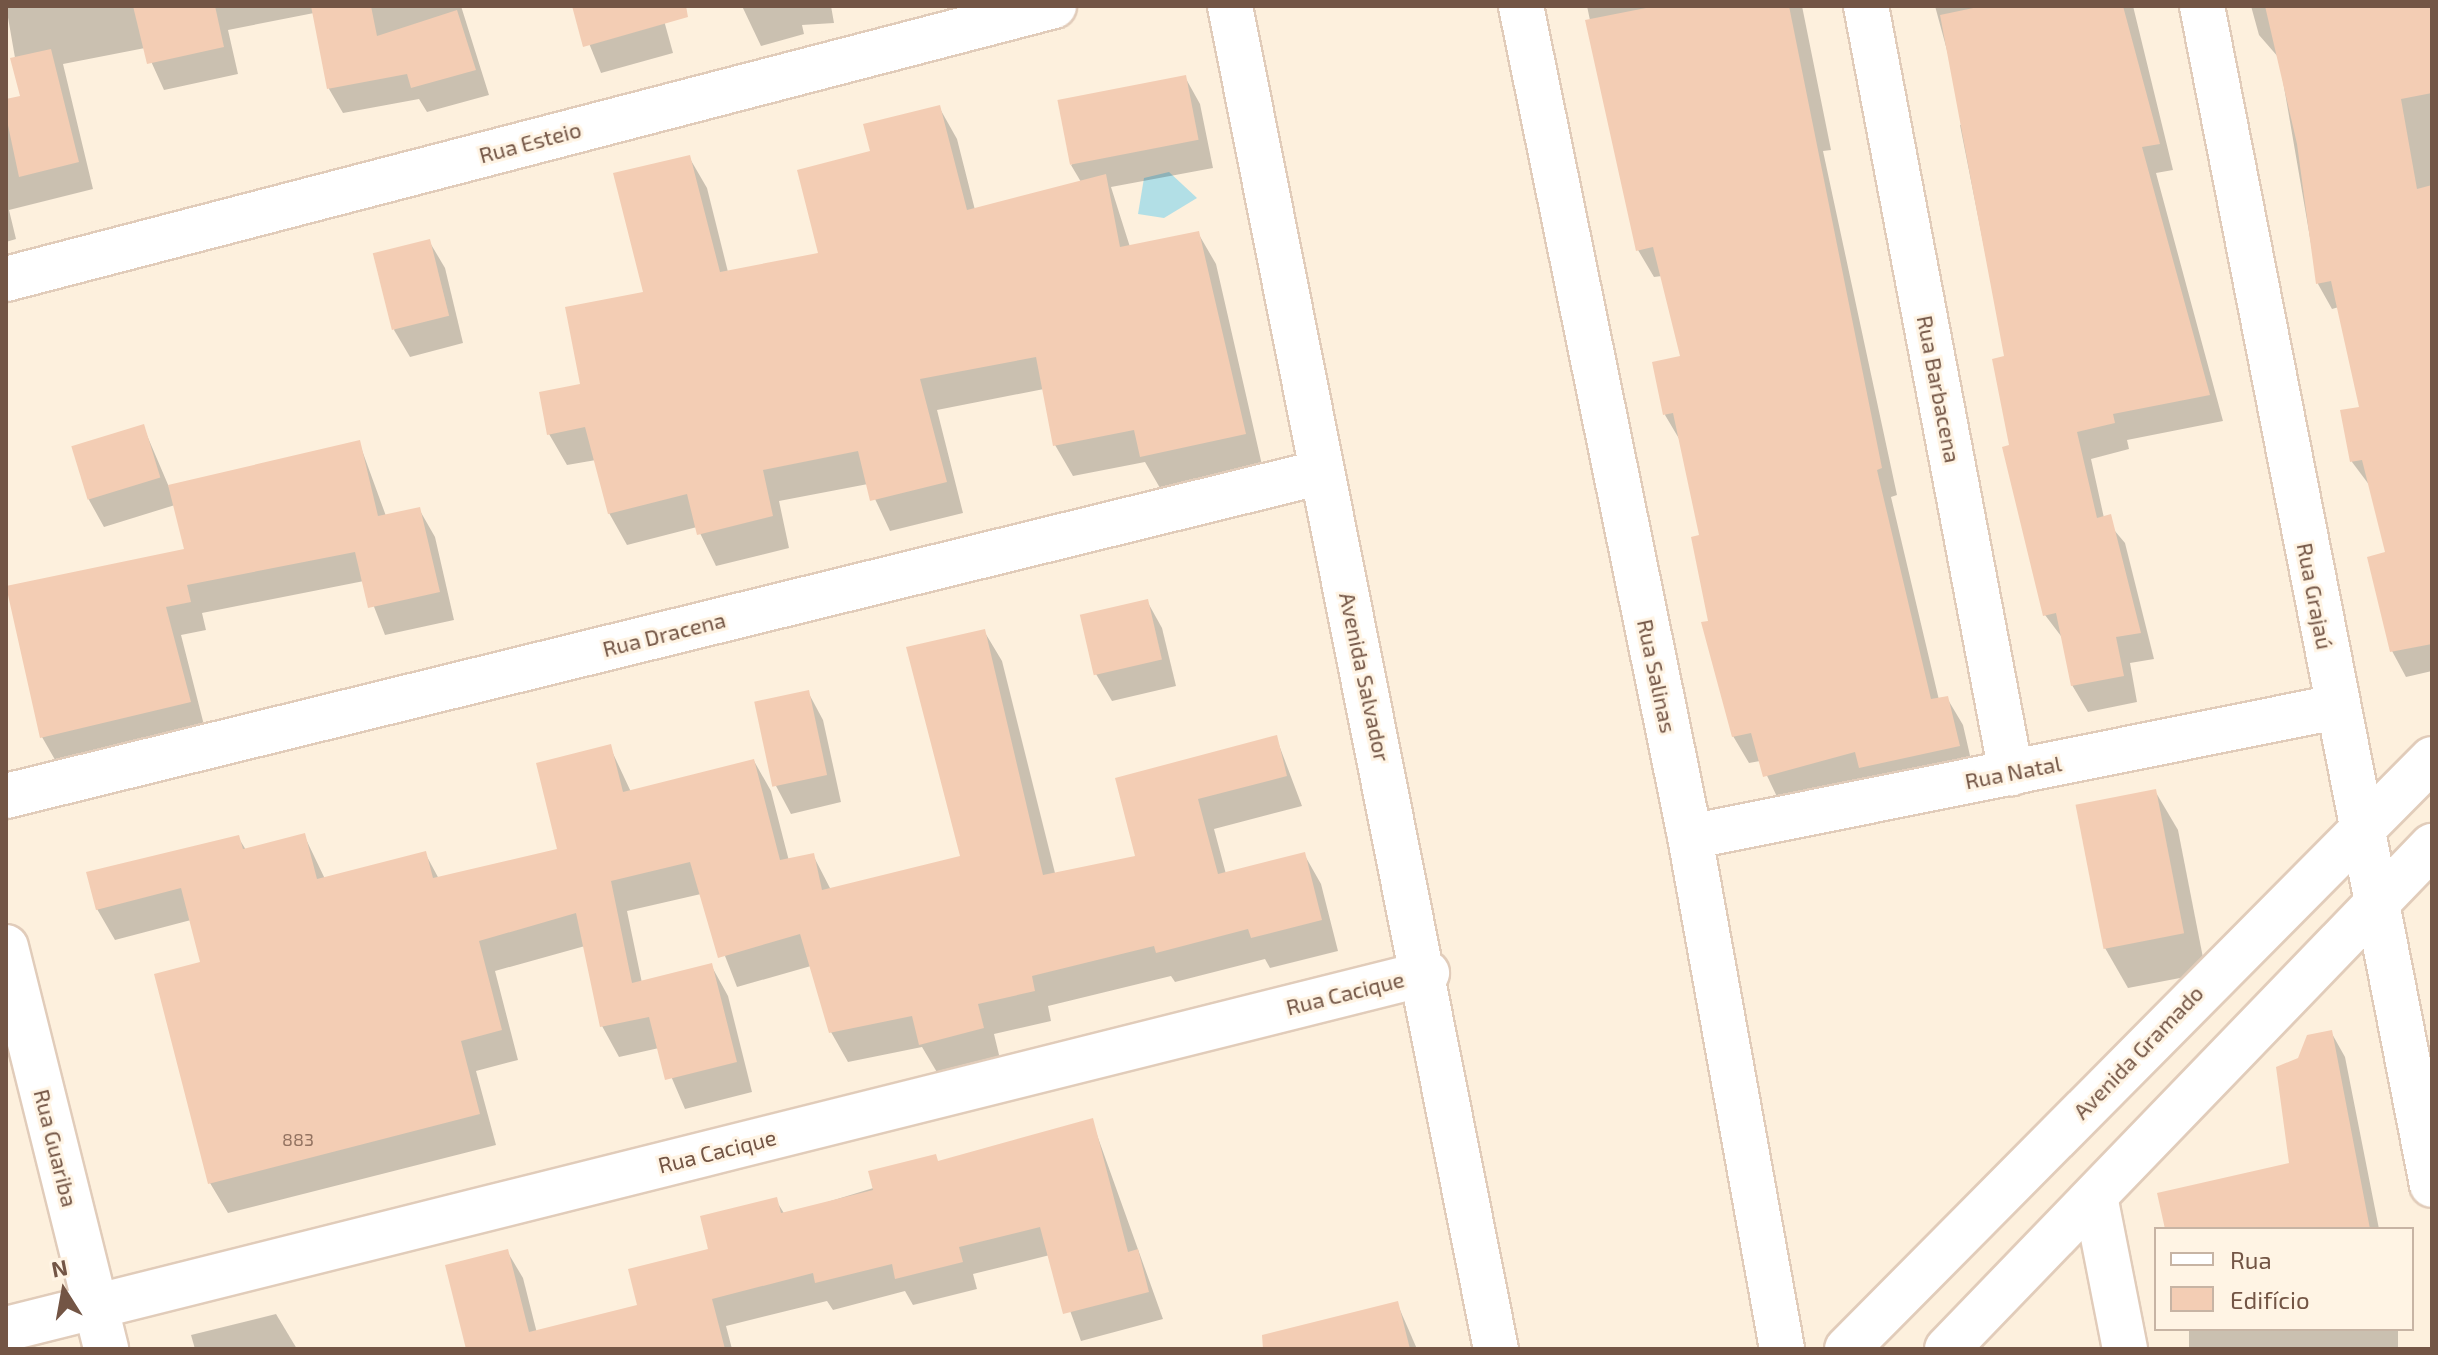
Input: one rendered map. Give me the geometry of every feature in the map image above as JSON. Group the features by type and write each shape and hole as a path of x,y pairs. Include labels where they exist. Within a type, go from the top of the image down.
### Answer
{"street":[{"name":"Rua Esteio","path":"6,279 1054,6"},
{"name":"Avenida Salvador","path":"1230,6 1322,472 1427,973 1496,1349"},
{"name":"Rua Salinas","path":"1521,6 1690,837 1782,1349"},
{"name":"Rua Barbacena","path":"1866,6 2011,773"},
{"name":"Rua Grajaú","path":"2202,6 2336,707 2362,824 2374,904 2432,1185"},
{"name":"Rua Dracena","path":"6,796 1322,472"},
{"name":"Rua Natal","path":"1690,837 2336,707"},
{"name":"Avenida Gramado","path":"1847,1349 2362,824 2432,759"},
{"path":"1947,1349 2096,1201 2432,846"},
{"name":"Rua Guariba","path":"6,947 106,1349"},
{"name":"Rua Cacique","path":"6,1329 1427,973"},
{"path":"2096,1201 2125,1349"}],"water":[{"path":"1169,172 1197,198 1164,218 1138,214 1144,178"}],"building":[{"path":"133,6 215,6 224,47 147,64"},
{"path":"311,6 371,6 377,36 457,10 476,70 411,88 407,74 327,89"},
{"path":"572,6 686,6 688,17 583,47"},
{"path":"1656,6 1789,6 1882,468 1877,470 1931,699 1948,696 1960,746 1859,768 1855,752 1763,777 1751,733 1732,737 1701,622 1708,621 1691,537 1699,535 1673,413 1663,415 1652,362 1680,356 1653,247 1636,251 1585,20"},
{"path":"1983,6 2123,6 2160,144 2142,147 2210,395 2113,414 2115,423 2077,432 2097,518 2111,514 2141,633 2116,637 2124,676 2071,686 2056,613 2043,616 2002,447 2009,445 1992,359 2004,356 1940,15"},
{"path":"2265,6 2432,6 2432,93 2401,99 2417,189 2432,185 2432,644 2390,652 2367,557 2385,552 2362,460 2350,462 2340,410 2359,407 2331,281 2316,284 2297,144"},
{"path":"51,49 79,162 19,177 6,116 6,99 20,96 10,58"},
{"path":"1186,75 1199,140 1070,165 1057,100"},
{"path":"940,105 967,210 1106,174 1120,247 1199,231 1246,434 1140,457 1134,430 1053,446 1036,357 920,379 947,482 870,501 858,451 763,470 773,516 697,535 687,494 608,514 585,427 547,435 539,392 580,384 565,307 643,292 613,173 690,155 720,272 818,253 797,170 870,151 863,124"},
{"path":"430,239 449,316 392,330 373,253"},
{"path":"144,424 160,478 88,500 71,446"},
{"path":"360,440 378,516 420,507 440,592 368,608 355,552 187,585 191,602 166,607 191,702 40,738 6,586 184,549 168,485"},
{"path":"1148,599 1162,659 1094,675 1080,615"},
{"path":"985,629 1043,875 1135,856 1115,778 1277,735 1287,776 1198,799 1218,874 1305,852 1322,920 1251,938 1248,929 1156,953 1154,946 1032,976 1035,991 978,1004 984,1028 919,1045 912,1016 829,1033 800,934 718,958 690,862 611,881 632,983 712,963 737,1062 665,1080 649,1017 600,1027 576,913 479,941 502,1030 461,1041 480,1114 208,1184 154,974 200,962 181,888 96,910 86,872 239,835 243,849 305,833 317,879 426,851 433,878 557,849 536,763 611,744 623,792 754,759 780,860 814,853 822,890 960,856 906,647"},
{"path":"809,690 827,775 772,787 754,702"},
{"path":"2156,789 2184,933 2104,949 2076,805"},
{"path":"2332,1030 2370,1227 2165,1227 2157,1193 2289,1163 2276,1067 2298,1058 2307,1035"},
{"path":"1093,1118 1128,1252 1138,1249 1149,1292 1063,1314 1040,1227 959,1247 963,1262 895,1279 892,1264 815,1283 813,1273 712,1299 725,1349 466,1349 445,1265 508,1249 529,1332 637,1305 628,1269 708,1249 700,1216 777,1197 781,1213 873,1190 868,1171 936,1154 938,1161"},
{"path":"1398,1301 1410,1349 1263,1349 1262,1335"}]}
